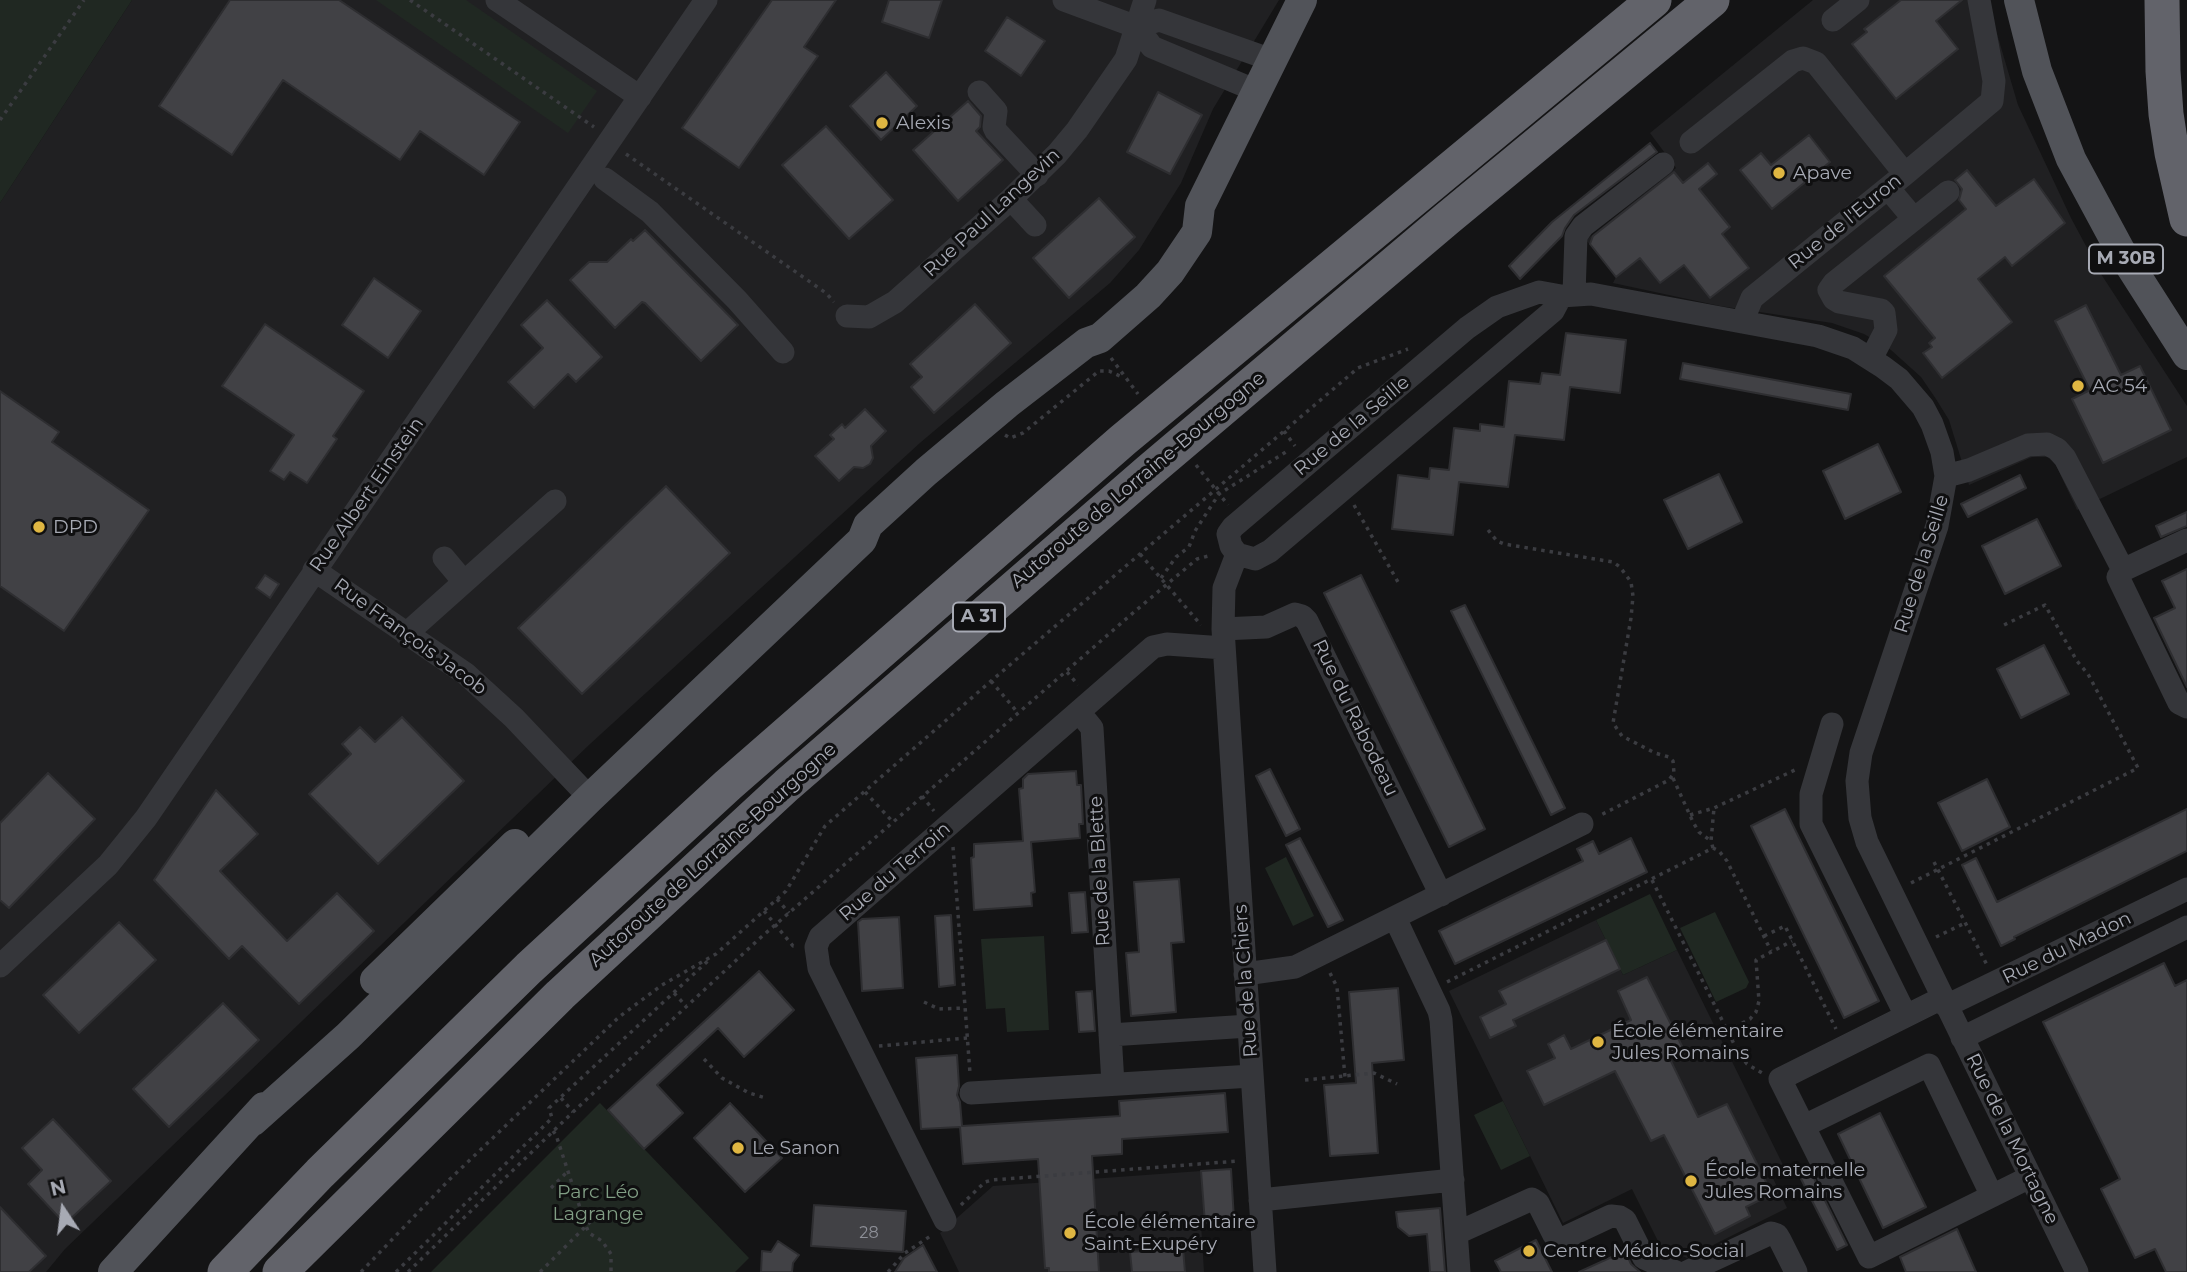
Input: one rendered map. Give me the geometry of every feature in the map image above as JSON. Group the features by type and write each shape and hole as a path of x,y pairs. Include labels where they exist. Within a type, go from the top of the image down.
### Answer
{"highway":[{"name":"Autoroute de Lorraine-Bourgogne","path":"225,1272 320,1173 529,968 728,785 1123,440 1654,0"},
{"name":"Autoroute de Lorraine-Bourgogne","path":"280,1272 560,995 806,768 1139,479 1712,0"},
{"path":"2162,0 2166,114 2187,219"}],"main road":[{"path":"113,1272 253,1121 333,1022 447,908 583,791 853,530 868,526 990,418 1086,343 1090,331 1140,282 1187,214 1200,206 1302,0"},
{"name":"M 30B","path":"2019,0 2037,71 2071,159 2120,250 2187,355"}],"street":[{"path":"497,0 640,97"},
{"name":"Rue Albert Einstein","path":"0,966 108,865 128,842 187,760 314,570 706,0"},
{"path":"1064,0 1136,27 1152,47 1257,91"},
{"name":"Rue Paul Langevin","path":"847,316 869,317 882,312 1037,175 1076,130 1126,59 1145,0"},
{"path":"1833,20 1858,0"},
{"name":"Rue de l'Euron","path":"1742,323 1752,298 1992,101 1994,81 1979,0"},
{"path":"1136,27 1159,20 1272,60"},
{"path":"1691,142 1793,61 1803,58 1816,63 1897,181 1914,219"},
{"path":"979,92 996,111 996,131 1037,175"},
{"path":"1237,554 1255,559 1262,556 1553,311 1568,295 1576,236 1583,226 1663,164"},
{"path":"605,179 650,212 737,300 783,352"},
{"path":"1871,359 1886,330 1884,313 1881,310 1839,302 1829,290 1834,283 1948,192"},
{"path":"1011,199 1035,225"},
{"name":"Rue de la Seille","path":"1227,690 1224,588 1237,554 1228,538 1233,527 1467,328 1497,307 1539,292 1607,297 1836,341 1871,359 1899,379 1923,407 1938,438 1946,476 1937,526 1861,753 1857,781 1860,818 1867,842 1944,1002"},
{"path":"1497,307 1511,315 1514,320 1517,341"},
{"path":"1946,476 1969,470 2028,445 2047,444 2057,449 2065,458 2123,570"},
{"path":"406,634 555,501"},
{"path":"2187,540 2123,570 2118,578 2179,703 2187,707"},
{"path":"444,558 464,582"},
{"name":"Rue François Jacob","path":"314,570 466,674 493,696 583,791"},
{"name":"Rue du Rabodeau","path":"1224,639 1266,627 1295,614 1307,621 1441,895"},
{"name":"Rue du Terroin","path":"816,952 820,937 1153,647 1224,639"},
{"name":"Rue de la Chiers","path":"1227,690 1265,1272"},
{"name":"Rue de la Blette","path":"1079,712 1092,729 1113,1084"},
{"path":"1832,724 1811,794 1811,824 1906,1016"},
{"path":"1245,974 1295,967 1582,824"},
{"name":"Rue du Madon","path":"1780,1079 1906,1016 1996,982 2187,889"},
{"path":"1395,918 1430,990 1441,1020 1459,1272"},
{"name":"Rue du Madon","path":"1962,1038 2187,927"},
{"path":"816,952 819,968 945,1220"},
{"name":"Rue de la Mortagne","path":"1944,1002 2077,1272"},
{"path":"1110,1035 1249,1026"},
{"path":"1804,1126 1928,1065 1992,1196"},
{"path":"971,1093 1252,1076"},
{"path":"1780,1079 1869,1257 2031,1177"},
{"path":"1260,1200 1453,1180"},
{"path":"1457,1233 1532,1199 1538,1203 1554,1235 1562,1239 1611,1216 1620,1217 1625,1220 1644,1258 1676,1272"},
{"path":"1687,1272 1771,1233 1777,1235 1796,1272"}],"path":[{"path":"0,120 83,0"},
{"path":"411,0 826,293 847,316"},
{"path":"559,1124 552,1118 549,1108 786,891 825,826 1358,368 1411,348"},
{"path":"990,418 1006,436 1016,437 1092,374 1104,370 1124,378 1112,359"},
{"path":"1283,431 1293,444"},
{"path":"1161,578 1176,557 1189,548 1195,531 1217,491 1304,440"},
{"path":"1211,483 1226,502"},
{"path":"1344,488 1398,582"},
{"path":"1488,530 1497,541 1504,544 1603,559 1613,562 1627,575 1633,588 1631,618 1613,723 1622,736 1655,754 1669,757 1675,766 1673,777 1690,815 1699,832 1711,841"},
{"path":"1140,553 1196,622 1224,639"},
{"path":"408,1272 559,1124 686,1006 1018,712 1197,559 1209,555 1237,554"},
{"path":"1914,882 2138,768 2088,674 2077,661 2045,605 2004,625"},
{"path":"991,681 1018,712"},
{"path":"1690,815 1714,808 1781,777 1824,752"},
{"path":"1582,824 1673,777"},
{"path":"865,792 892,822"},
{"path":"922,796 953,833 971,1093"},
{"path":"1714,808 1711,841 1713,848 1727,861 1771,951"},
{"path":"1430,990 1713,848"},
{"path":"1934,862 1996,982"},
{"path":"1652,880 1727,1031 1747,1064 1757,1072 1780,1079"},
{"path":"777,899 789,913"},
{"path":"764,911 793,946 816,952"},
{"path":"1917,947 1965,923"},
{"path":"1764,936 1784,926 1845,1046"},
{"path":"1727,1031 1750,1019 1756,1012 1759,1001 1756,960 1792,941"},
{"path":"361,1272 450,1179 619,1017 663,985 716,954"},
{"path":"1321,955 1337,987 1345,1077"},
{"path":"674,993 686,1006"},
{"path":"924,1002 939,1009 965,1008"},
{"path":"859,1047 967,1038"},
{"path":"704,1059 722,1078 749,1093 766,1098"},
{"path":"1304,1080 1374,1073 1397,1084"},
{"path":"561,1098 573,1112"},
{"path":"396,1272 552,1118"},
{"path":"553,1131 589,1233 602,1241 611,1254 611,1272"},
{"path":"888,1272 905,1253 938,1231 945,1220 985,1182 1257,1160"},
{"path":"551,1188 567,1172"},
{"path":"540,1272 606,1206"}],"shaded area":[{"path":"132,0 1279,0 1213,109 1181,183 1139,250 1110,283 921,442 590,744 65,1249 46,1272 0,1272 0,203"},
{"path":"1813,0 1987,0 2018,105 2071,218 2101,274 2187,406 2187,457 2077,510 2055,463 2047,457 2032,457 1969,485 1949,420 1921,377 1891,350 1864,334 1832,323 1720,306 1613,283 1616,277 1586,240 1676,168 1650,133"},
{"name":"École élémentaire Jules Romains","path":"1596,920 1623,975 1677,950 1784,1167 1771,1174 1787,1208 1687,1258 1661,1247 1632,1189 1563,1223 1449,991"},
{"path":"1201,1171 1205,1223 1201,1223 1204,1272 959,1272 940,1233 993,1186"}],"green space":[{"path":"0,0 132,0 0,203"},
{"path":"376,0 466,0 597,91 568,133"},
{"path":"1286,857 1314,916 1293,926 1265,868"},
{"path":"1650,894 1677,950 1623,975 1596,920"},
{"path":"1715,912 1749,982 1746,988 1716,1002 1680,928"},
{"path":"1044,936 1049,1030 1007,1032 1005,1008 986,1009 981,939"},
{"path":"1503,1101 1530,1156 1501,1170 1474,1115"},
{"name":"Parc Léo Lagrange","path":"600,1103 749,1258 735,1272 431,1272"}],"building":[{"path":"230,0 339,0 520,122 484,175 420,131 400,160 283,80 232,155 159,106"},
{"path":"772,0 836,0 804,47 818,56 739,168 682,128"},
{"path":"889,0 942,0 929,38 882,22"},
{"path":"1901,0 1962,0 1936,21 1958,49 1896,99 1852,44 1867,32 1864,29"},
{"path":"1007,17 1045,41 1021,76 985,51"},
{"name":"Alexis","path":"886,72 917,106 881,140 850,106"},
{"path":"1158,92 1202,115 1170,174 1127,152"},
{"path":"968,101 981,116 980,127 976,131 1003,160 958,201 913,150"},
{"path":"826,126 893,200 849,239 782,165"},
{"name":"Apave","path":"1809,135 1830,162 1772,209 1740,170 1761,153 1771,165"},
{"path":"1650,143 1657,152 1574,215 1562,236 1520,279 1509,266 1552,222"},
{"path":"1708,163 1717,174 1699,189 1730,227 1722,234 1749,268 1710,298 1684,265 1660,283 1640,258 1616,277 1590,244 1593,236 1674,172 1683,183"},
{"path":"1967,170 1996,206 2034,179 2065,223 2012,266 2005,257 1978,279 2012,322 1942,378 1923,353 1932,347 1929,343 1935,338 1884,276 1966,209 1959,200 1962,189 1955,180"},
{"path":"1099,198 1135,237 1069,298 1033,258"},
{"path":"645,230 738,325 701,361 645,303 642,302 615,328 570,280 589,262 607,262 631,239 633,241"},
{"path":"374,278 421,311 388,358 342,325"},
{"path":"547,300 602,357 576,382 568,374 534,408 508,382 543,348 521,325"},
{"path":"975,304 1011,343 934,413 911,387 922,377 910,364"},
{"path":"2086,305 2121,375 2140,366 2171,430 2103,463 2072,399 2090,390 2055,321"},
{"path":"265,324 364,391 333,436 337,439 307,483 290,472 284,480 270,471 294,435 222,386"},
{"path":"1566,333 1626,340 1620,393 1570,387 1564,440 1515,435 1508,487 1459,482 1453,535 1392,529 1398,475 1429,479 1430,468 1449,470 1454,428 1480,431 1480,424 1504,427 1509,381 1540,384 1542,373 1560,375"},
{"path":"1683,363 1851,394 1848,410 1680,379"},
{"path":"0,391 59,432 52,442 149,510 64,631 0,586"},
{"path":"865,409 886,431 871,446 873,458 870,464 863,468 854,467 839,481 815,456 834,439 830,435 842,424 845,428"},
{"path":"1878,444 1901,492 1845,519 1823,471"},
{"path":"1719,474 1742,522 1688,549 1664,500"},
{"path":"2020,475 2026,488 1968,517 1961,504"},
{"path":"666,486 730,553 582,694 518,628"},
{"path":"2187,512 2187,526 2161,537 2156,526"},
{"path":"2037,519 2061,566 2005,594 1982,546"},
{"path":"2187,569 2187,687 2154,618 2175,608 2162,581"},
{"path":"265,575 279,584 270,598 256,588"},
{"path":"1361,575 1485,829 1449,847 1324,593"},
{"path":"1465,605 1565,808 1551,815 1451,611"},
{"path":"2044,645 2069,694 2021,718 1997,669"},
{"path":"402,717 464,781 378,864 309,794 351,754 342,744 360,727 375,742"},
{"path":"1270,769 1300,829 1286,836 1256,776"},
{"path":"1076,771 1077,785 1081,785 1083,824 1079,824 1080,838 1031,842 1035,892 1031,893 1032,906 974,910 971,858 974,857 974,844 1023,841 1019,789 1023,788 1023,779 1028,774"},
{"path":"48,773 95,819 9,908 0,900 0,823"},
{"path":"1987,779 2010,827 1962,851 1938,803"},
{"path":"216,790 258,834 220,871 287,941 337,893 374,931 299,1004 242,946 229,959 154,880"},
{"path":"1785,809 1879,1001 1844,1018 1751,826"},
{"path":"2187,809 2187,851 2014,937 2015,939 2001,946 1962,865 1976,858 1997,902"},
{"path":"1300,838 1343,920 1328,927 1286,845"},
{"path":"1631,838 1647,872 1455,964 1439,931 1583,861 1577,849 1593,841 1599,854"},
{"path":"1179,879 1184,942 1171,943 1176,1012 1131,1016 1126,953 1139,952 1134,882"},
{"path":"1085,892 1088,932 1072,933 1069,893"},
{"path":"951,915 955,985 939,987 935,916"},
{"path":"899,917 903,988 862,991 858,922 862,919"},
{"path":"119,922 156,960 79,1033 43,995"},
{"path":"1606,940 1620,969 1513,1020 1516,1026 1490,1038 1480,1017 1506,1004 1499,991"},
{"path":"2164,963 2175,986 2187,980 2187,1272 2166,1272 2155,1249 2135,1258 2101,1189 2120,1179 2043,1022"},
{"path":"759,971 794,1010 744,1057 718,1028 657,1085 683,1113 644,1149 608,1110"},
{"path":"1647,977 1683,1048 1668,1055 1698,1117 1727,1104 1772,1194 1746,1207 1750,1216 1715,1234 1664,1135 1651,1141 1615,1071 1544,1105 1527,1071 1555,1058 1548,1044 1564,1035 1571,1049 1631,1020 1618,991"},
{"path":"1398,988 1404,1060 1372,1063 1378,1153 1330,1156 1324,1085 1356,1083 1349,992"},
{"path":"1092,991 1095,1031 1079,1032 1076,992"},
{"path":"223,1003 259,1040 169,1127 133,1089"},
{"path":"957,1055 957,1095 962,1126 1120,1116 1119,1101 1225,1093 1228,1132 1122,1139 1122,1154 1092,1156 1099,1272 1049,1272 1049,1268 1045,1268 1038,1159 963,1164 960,1127 921,1129 916,1058"},
{"name":"Le Sanon","path":"730,1103 782,1158 745,1192 694,1138"},
{"path":"1880,1113 1926,1207 1883,1228 1838,1134"},
{"path":"53,1119 111,1181 65,1224 28,1184 42,1170 22,1148"},
{"path":"1807,1164 1847,1245 1837,1250 1796,1169"},
{"path":"1231,1169 1234,1220 1205,1223 1201,1171"},
{"path":"814,1205 906,1211 903,1252 811,1246"},
{"path":"0,1207 46,1256 29,1272 0,1272"},
{"path":"1440,1208 1445,1272 1430,1272 1427,1234 1409,1236 1398,1227 1396,1212"},
{"path":"1957,1229 1976,1272 1906,1272 1900,1257"},
{"name":"Centre Médico-Social","path":"1536,1240 1552,1272 1501,1272 1495,1261"},
{"path":"778,1241 799,1255 793,1263 792,1272 761,1272 762,1251 771,1252"},
{"path":"923,1245 937,1272 895,1272 904,1258"},
{"path":"1183,1248 1185,1272 1132,1272 1130,1252"},
{"path":"1625,1251 1631,1264 1640,1272 1579,1272"}],"place":[{"name":"Alexis","path":"882,123"},
{"name":"Apave","path":"1779,173"},
{"name":"AC 54","path":"2078,386"},
{"name":"DPD","path":"39,527"},
{"name":"École élémentaire Jules Romains","path":"1598,1042"},
{"name":"Le Sanon","path":"738,1148"},
{"name":"École maternelle Jules Romains","path":"1691,1181"},
{"name":"École élémentaire Saint-Exupéry","path":"1070,1233"},
{"name":"Centre Médico-Social","path":"1529,1251"}]}
